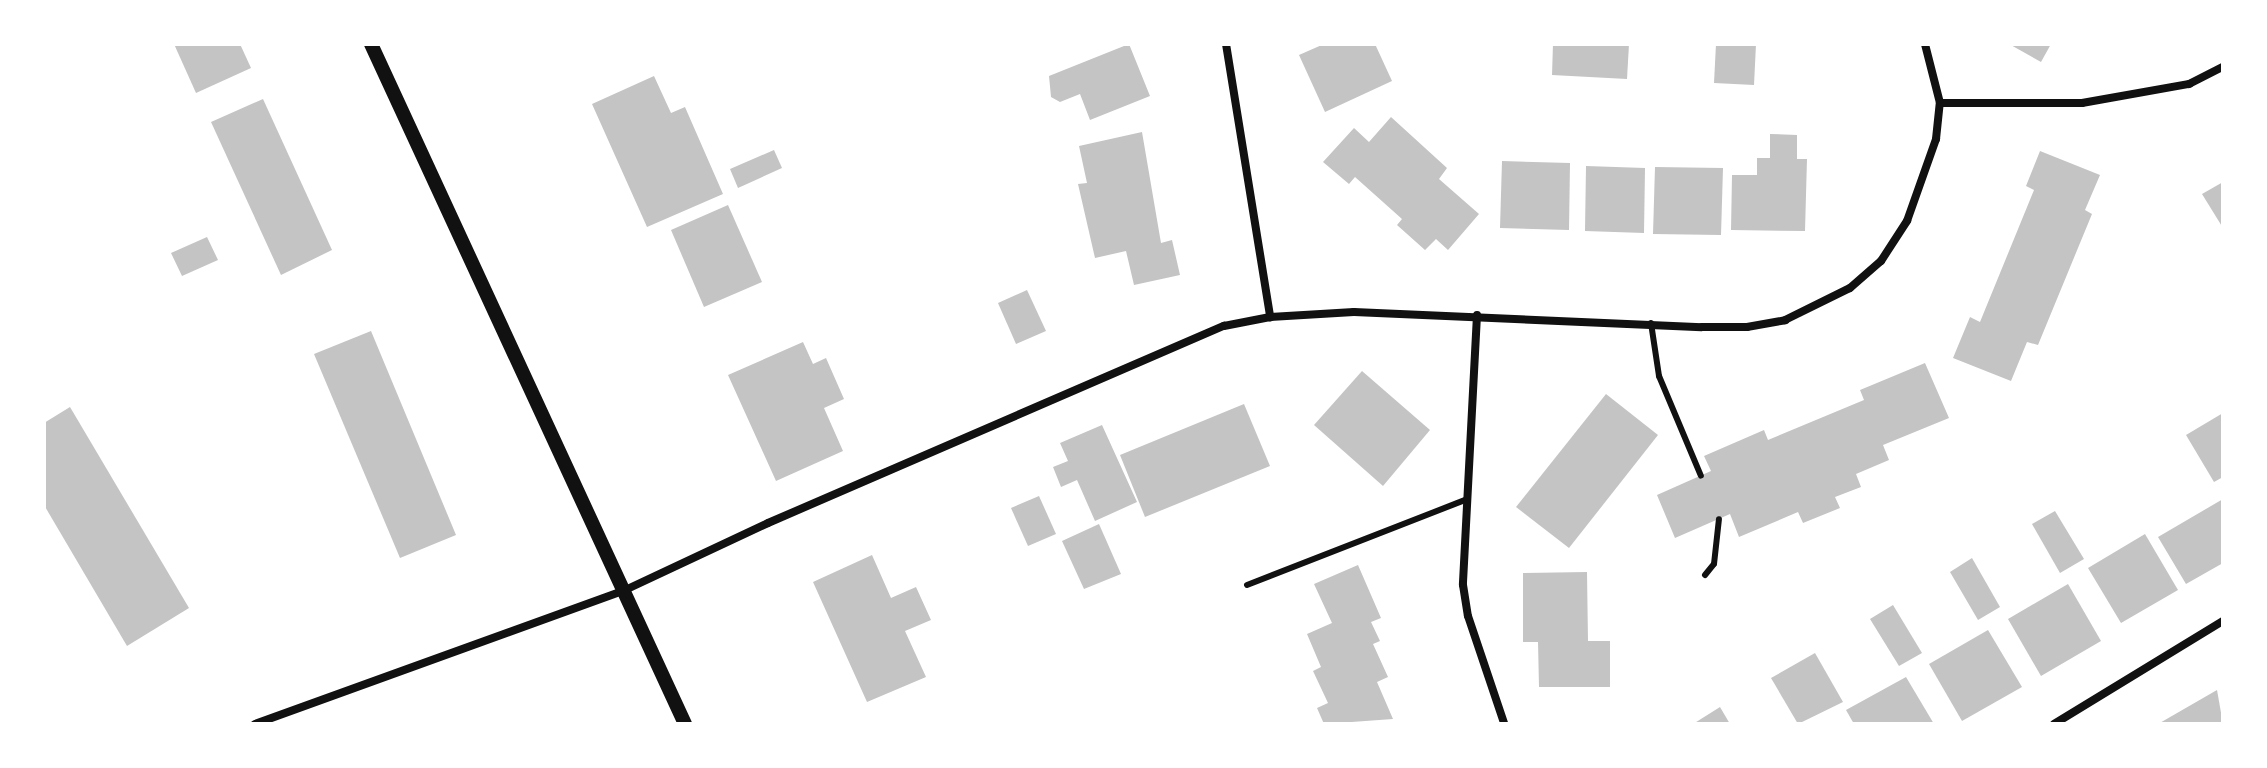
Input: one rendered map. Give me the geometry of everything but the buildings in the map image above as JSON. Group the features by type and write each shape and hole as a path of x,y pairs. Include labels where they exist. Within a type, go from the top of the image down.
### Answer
{"street":[{"path":"371,44 685,724"},
{"path":"1226,44 1270,317"},
{"path":"255,724 623,591 768,523 1224,326 1270,317 1354,312 1747,327 1785,320 1850,288 1881,261 1907,221 1932,153 1940,103 1925,44"},
{"path":"1940,103 2082,103 2189,84 2223,67"},
{"path":"1477,315 1468,499 1461,544 1468,616 1504,724"},
{"path":"2054,724 2223,621"}],"lane":[{"path":"1651,323 1659,376 1701,476"},
{"path":"1247,585 1468,499"},
{"path":"1705,575 1716,555 1719,519"}]}
